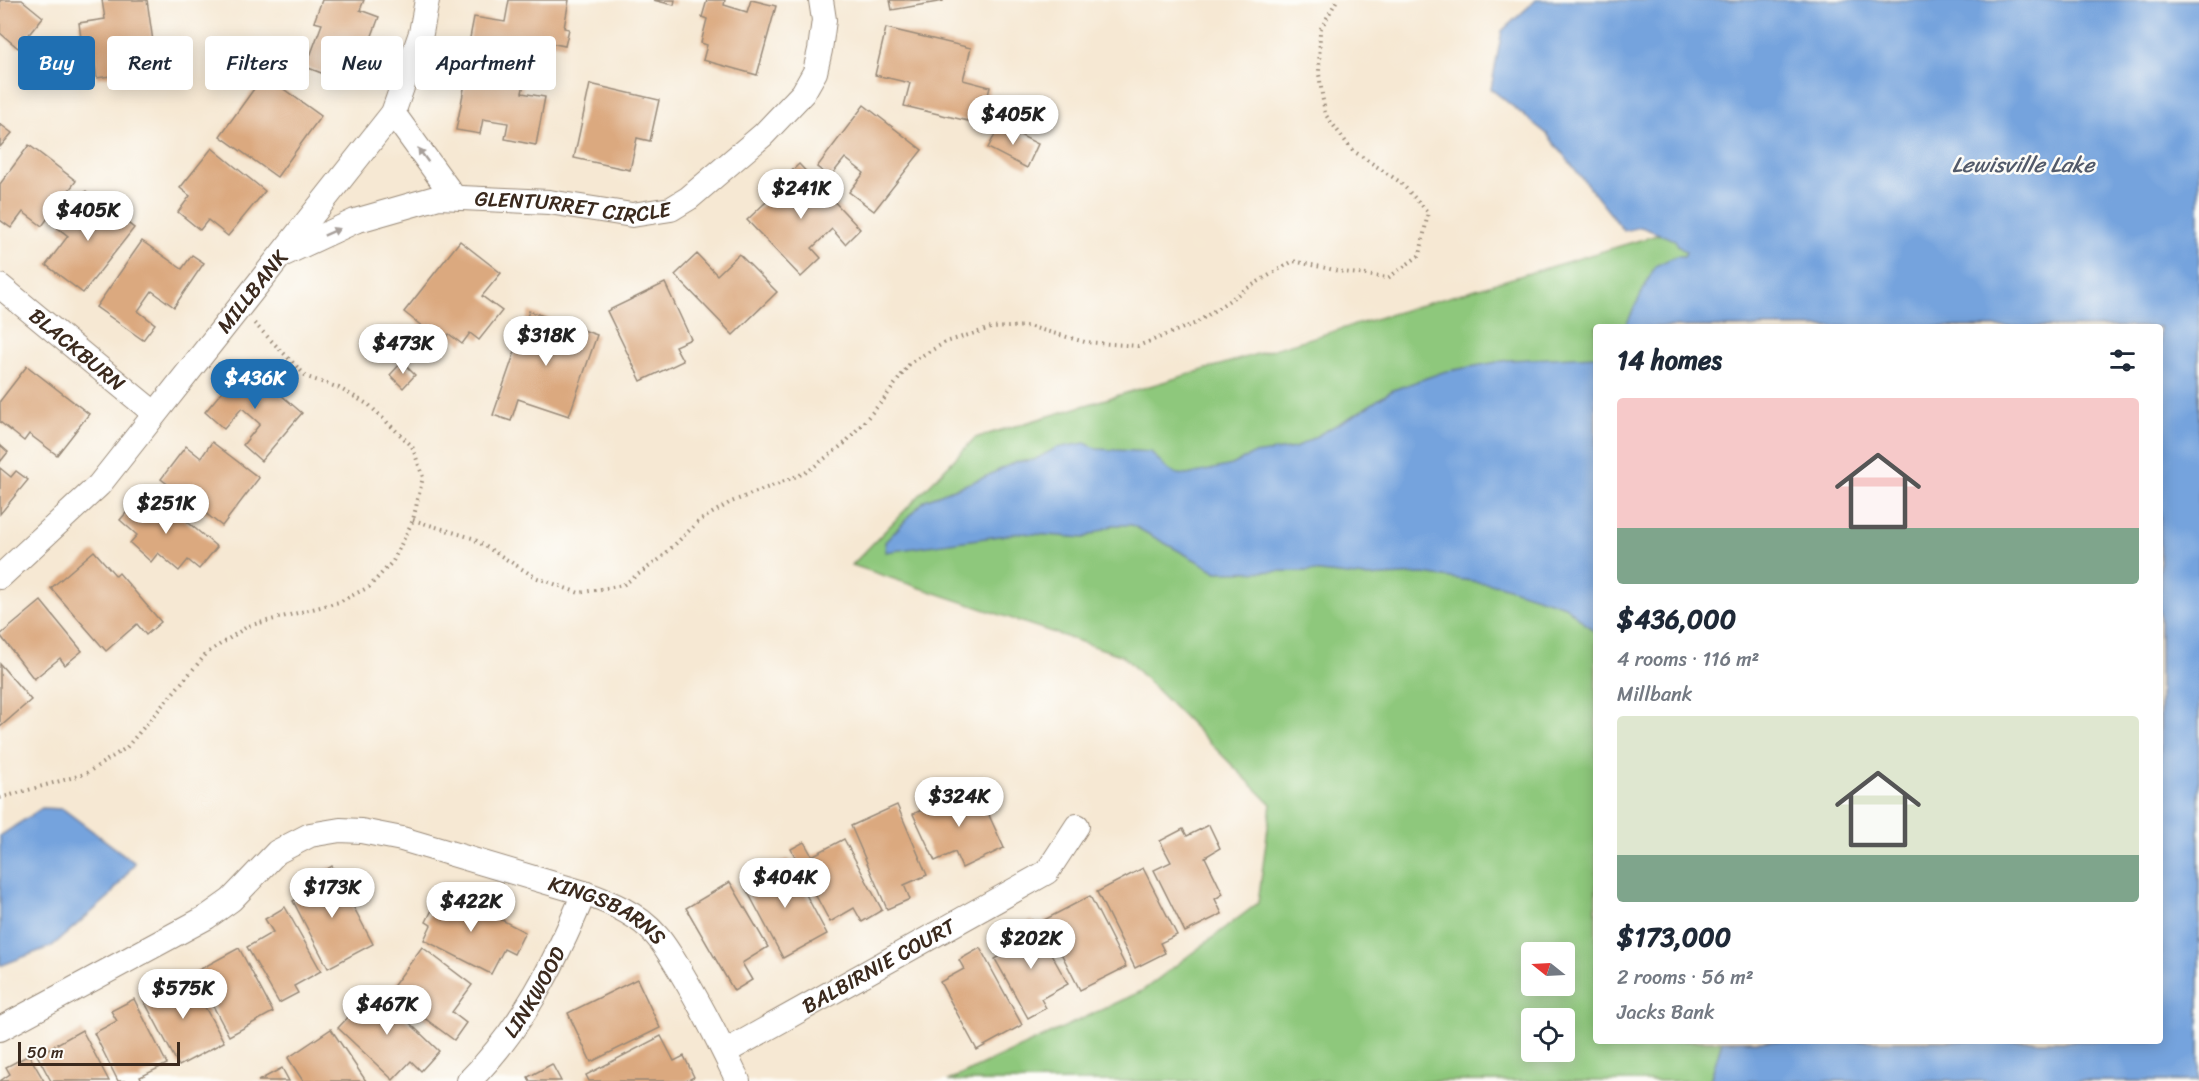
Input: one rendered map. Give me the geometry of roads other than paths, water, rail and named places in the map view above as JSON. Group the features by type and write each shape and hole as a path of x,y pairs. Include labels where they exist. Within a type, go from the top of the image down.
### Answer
{"street":[{"name":"MILLBANK","path":"0,577 99,485 393,113 421,33 427,0"},
{"name":"GLENTURRET CIRCLE","path":"279,257 355,221 439,196 549,202 632,215 671,209 689,198 763,135 803,93 815,72 820,50 824,20 821,0"},
{"name":"GLENTURRET CIRCLE","path":"393,113 454,197"},
{"name":"BLACKBURN","path":"0,286 154,413"},
{"name":"BALBIRNIE COURT","path":"724,1052 1047,872 1077,826"},
{"name":"KINGSBARNS","path":"0,1029 207,917 231,900 277,852 287,845 321,833 361,831 402,839 585,893 621,908 656,934 709,1018 738,1081"},
{"name":"LINKWOOD","path":"469,1081 508,1038 528,1009 561,948 585,893"}],"water":[{"name":"Lewisville Lake","path":"1536,0 2199,0 2199,1081 1710,1081 1721,1044 2163,1044 2163,324 1626,324 1655,266 1676,256 1684,256 1686,252 1675,240 1641,227 1624,231 1547,134 1491,89 1502,31"},
{"path":"1593,356 1593,630 1565,606 1499,585 1423,574 1365,577 1311,571 1217,572 1132,525 1113,525 1084,538 1021,533 886,552 885,542 925,500 985,477 1015,462 1034,460 1056,448 1085,443 1097,449 1151,452 1166,468 1176,474 1187,475 1232,465 1253,454 1295,448 1356,414 1393,390 1443,372 1508,360"},
{"path":"42,808 63,809 135,863 109,897 52,946 0,966 0,836"}]}
